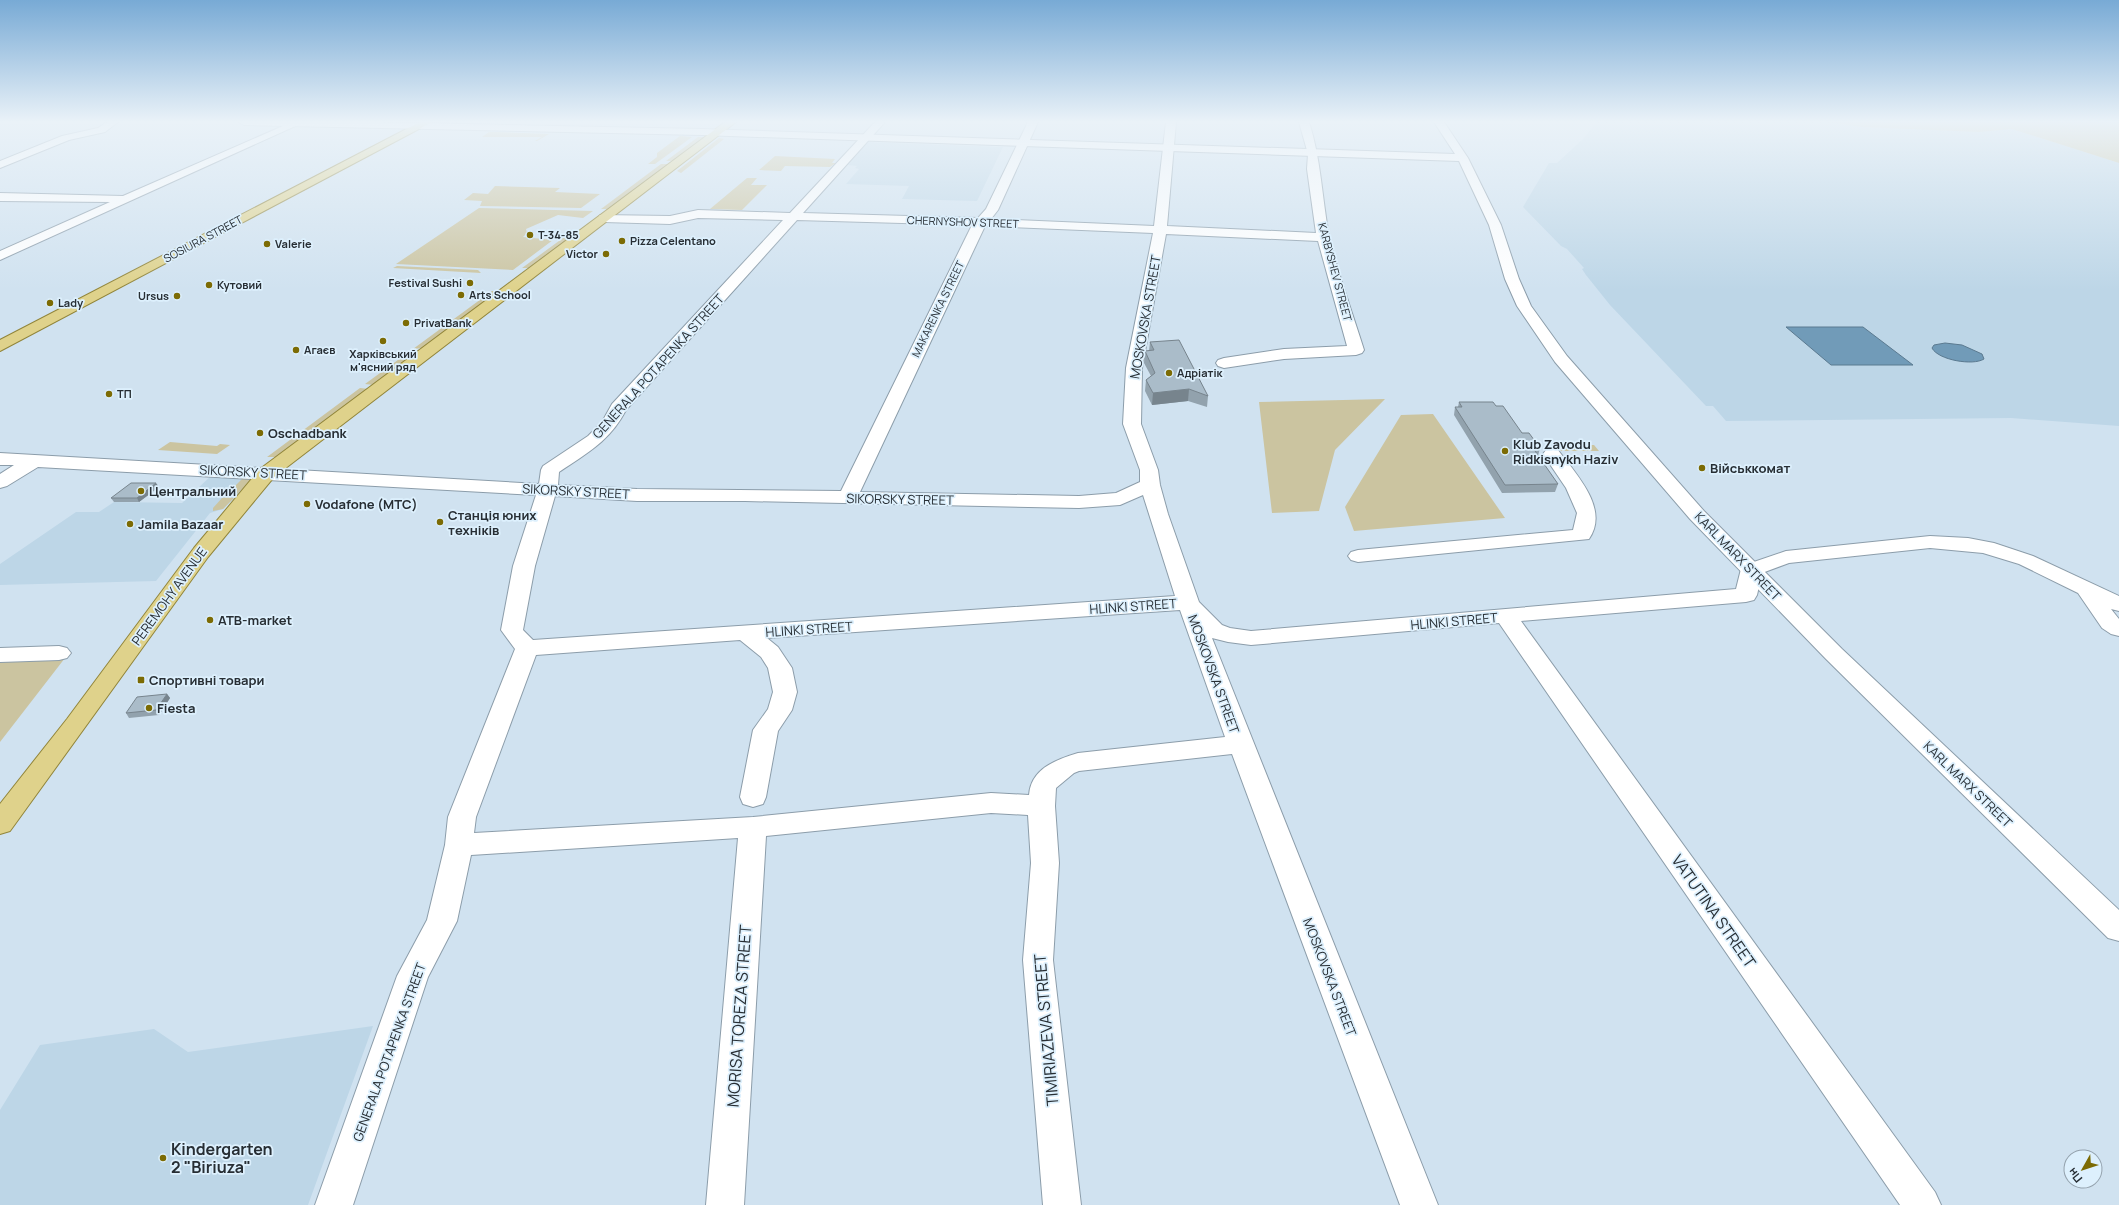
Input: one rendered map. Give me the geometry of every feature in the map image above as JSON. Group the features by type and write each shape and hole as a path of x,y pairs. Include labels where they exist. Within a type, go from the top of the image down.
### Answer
{"main road":[{"name":"SOSIURA STREET","path":"0,346 320,178"},
{"name":"PEREMOHY AVENUE","path":"0,824 100,691 188,567 219,528 267,473 656,178"}],"street":[{"path":"0,256 173,178"},
{"name":"GENERALA POTAPENKA STREET","path":"334,1205 413,976 442,922 459,845 462,816 527,648 516,637 512,630 524,566 548,489 550,470 594,440 609,425 618,408 828,178"},
{"name":"MAKARENKA STREET","path":"847,498 981,222 992,210 1007,178"},
{"name":"MOSKOVSKA STREET","path":"1165,178 1160,230 1134,368 1132,424 1149,470 1150,485 1188,603 1239,744 1419,1205"},
{"name":"KARBYSHEV STREET","path":"1224,363 1284,354 1356,350 1323,237 1314,178"},
{"name":"KARL MARX STREET","path":"1473,178 1495,225 1515,286 1524,306 1561,359 1697,515 1752,569 1834,654 2119,929"},
{"path":"0,197 127,199"},
{"name":"CHERNYSHOV STREET","path":"604,218 670,220 698,214 794,216 981,222 1323,237"},
{"path":"1358,556 1508,541 1582,536 1587,513 1576,488 1552,454"},
{"name":"SIKORSKY STREET","path":"0,459 637,495 745,495 1079,502 1120,499 1150,485"},
{"path":"0,482 34,461"},
{"path":"1752,569 1786,557 1930,542 1968,544 1987,547 2026,560 2119,604"},
{"name":"HLINKI STREET","path":"527,648 1188,603 1210,629 1234,637 1251,638 1746,595 1752,569"},
{"path":"2085,587 2110,622 2119,629"},
{"name":"VATUTINA STREET","path":"1506,617 1922,1205"},
{"name":"MORISA TOREZA STREET","path":"724,1205 753,812 766,730 780,710 785,692 780,668 770,652 747,634"},
{"path":"0,655 59,653"},
{"name":"TIMIRIAZEVA STREET","path":"1062,1205 1038,960 1045,862 1041,806 1042,784 1064,766 1078,762 1239,744"},
{"path":"459,845 753,812 991,803 1041,806"}],"shaded area":[{"path":"642,178 649,178 607,209 601,209"},
{"path":"747,178 757,178 751,185 767,185 742,210 710,209"},
{"path":"851,178 988,178 977,201 902,199 909,186 846,184"},
{"path":"1540,178 2119,178 2119,426 2011,418 1726,421 1713,406 1706,406 1610,305 1586,275 1582,269 1584,268 1567,249 1561,246 1523,207"},
{"path":"495,186 560,188 555,192 600,194 581,208 480,206 482,201 464,200 473,193 488,194"},
{"path":"479,208 593,211 583,218 558,215 526,229 527,233 523,237 553,240 513,270 396,264"},
{"path":"574,230 580,230 530,268 522,268"},
{"path":"397,266 478,270 481,273 393,268"},
{"path":"492,291 500,291 423,348 413,349"},
{"path":"402,357 408,359 374,385 365,384"},
{"path":"360,388 369,389 277,457 267,457"},
{"path":"1385,399 1335,450 1319,511 1272,513 1259,402"},
{"path":"1433,414 1505,518 1354,531 1345,507 1401,415"},
{"path":"170,442 217,446 220,444 230,445 217,454 158,450"},
{"path":"1557,445 1594,445 1599,451 1561,451"},
{"name":"Jamila Bazaar","path":"212,475 246,477 251,481 223,509 210,513 156,581 0,585 0,564 76,512 99,512 114,502 182,503"},
{"path":"244,477 250,478 251,481 237,494 227,494"},
{"path":"222,498 234,498 223,509 213,511 213,508"},
{"path":"65,658 0,742 0,660"},
{"name":"Kindergarten 2 \"Biriuza\"","path":"373,1026 308,1205 0,1205 0,1110 40,1045 154,1029 188,1052"}],"water":[{"path":"1786,327 1863,327 1913,365 1831,365"},
{"path":"1945,343 1962,345 1982,354 1984,359 1972,362 1956,361 1941,356 1932,348 1934,345"}],"building":[{"name":"Адріатік","path":"1179,340 1208,396 1189,389 1153,393 1146,380 1155,373 1145,351 1154,350 1150,342"},
{"name":"Klub Zavodu Ridkisnykh Haziv","path":"1459,402 1493,402 1496,406 1503,406 1522,433 1529,433 1540,448 1533,448 1558,484 1505,485 1455,407 1462,407"},
{"path":"131,483 156,483 137,498 111,498"},
{"path":"167,694 156,710 126,713 137,697"}],"place":[{"name":"Т-34-85","path":"530,235"},
{"name":"Pizza Celentano","path":"622,241"},
{"name":"Valerie","path":"267,244"},
{"name":"Victor","path":"606,254"},
{"name":"Festival Sushi","path":"470,283"},
{"name":"Кутовий","path":"209,285"},
{"name":"Arts School","path":"461,295"},
{"name":"Ursus","path":"177,296"},
{"name":"Lady","path":"50,303"},
{"name":"PrivatBank","path":"406,323"},
{"name":"Харківський м'ясний ряд","path":"383,341"},
{"name":"Агаєв","path":"296,350"},
{"name":"Адріатік","path":"1169,373"},
{"name":"ТП","path":"109,394"},
{"name":"Oschadbank","path":"260,433"},
{"name":"Klub Zavodu Ridkisnykh Haziv","path":"1505,451"},
{"name":"Військкомат","path":"1702,468"},
{"name":"Центральний","path":"141,491"},
{"name":"Vodafone (МТС)","path":"307,504"},
{"name":"Станція юних техніків","path":"440,522"},
{"name":"Jamila Bazaar","path":"130,524"},
{"name":"ATB-market","path":"210,620"},
{"name":"Спортивні товари","path":"141,680"},
{"name":"Fiesta","path":"149,708"},
{"name":"Kindergarten 2 \"Biriuza\"","path":"163,1158"}]}
